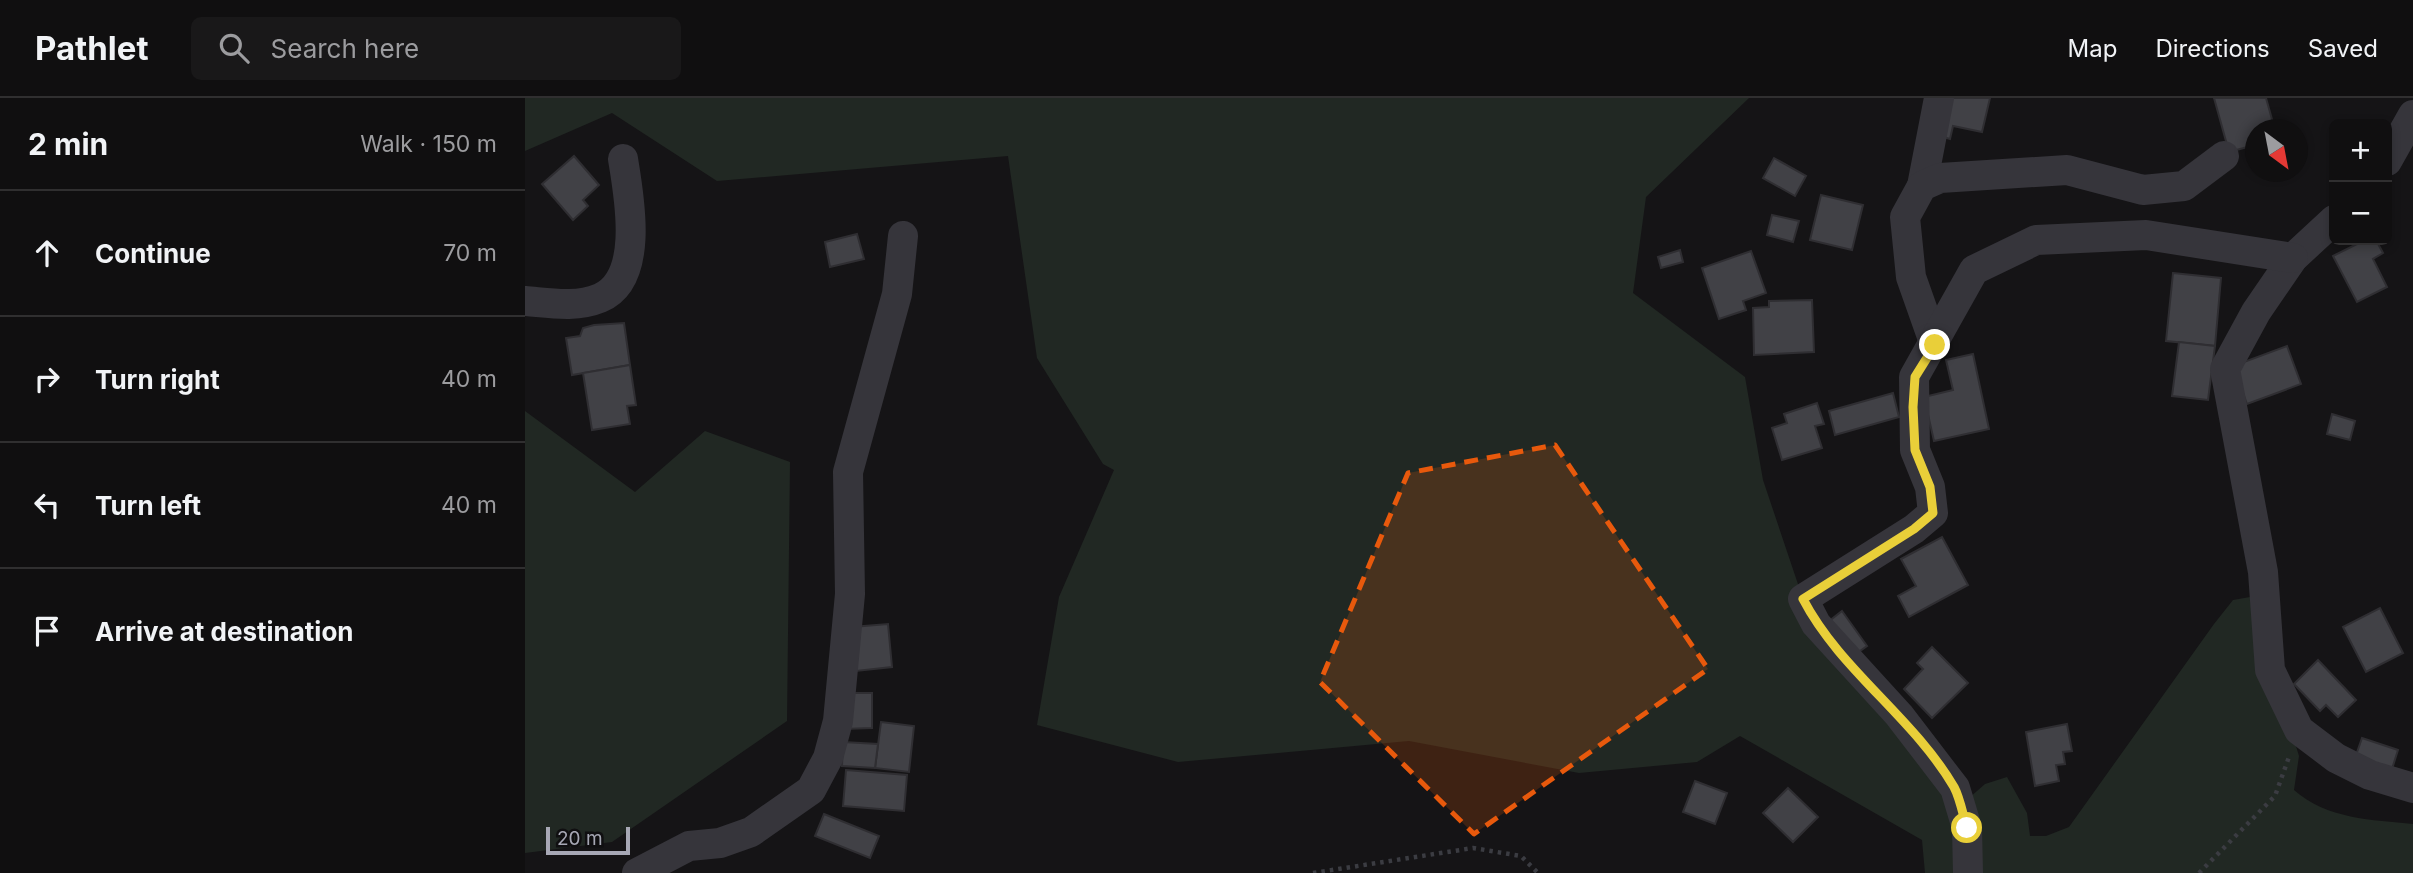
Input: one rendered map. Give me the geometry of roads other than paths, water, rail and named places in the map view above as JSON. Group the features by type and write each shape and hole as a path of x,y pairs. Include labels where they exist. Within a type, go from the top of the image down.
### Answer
{"street":[{"path":"1935,345 1911,276 1905,217 1922,186 1939,98"},
{"path":"2392,152 2413,115"},
{"path":"1922,186 1940,178 2067,170 2143,190 2185,186 2224,156"},
{"path":"525,301 571,305 602,298 623,276 633,215 623,159"},
{"path":"2329,225 2293,258 2256,312 2225,369 2263,572 2270,670 2299,730 2336,758 2370,775 2413,788"},
{"path":"1968,873 1967,828 1955,788 1899,715 1816,624 1803,599 1914,529 1933,513 1930,487 1915,450 1915,377 1974,270 2036,240 2146,235 2293,258"},
{"path":"638,873 689,846 720,844 751,832 811,790 828,758 838,721 850,594 848,472 897,294 903,236"}]}
